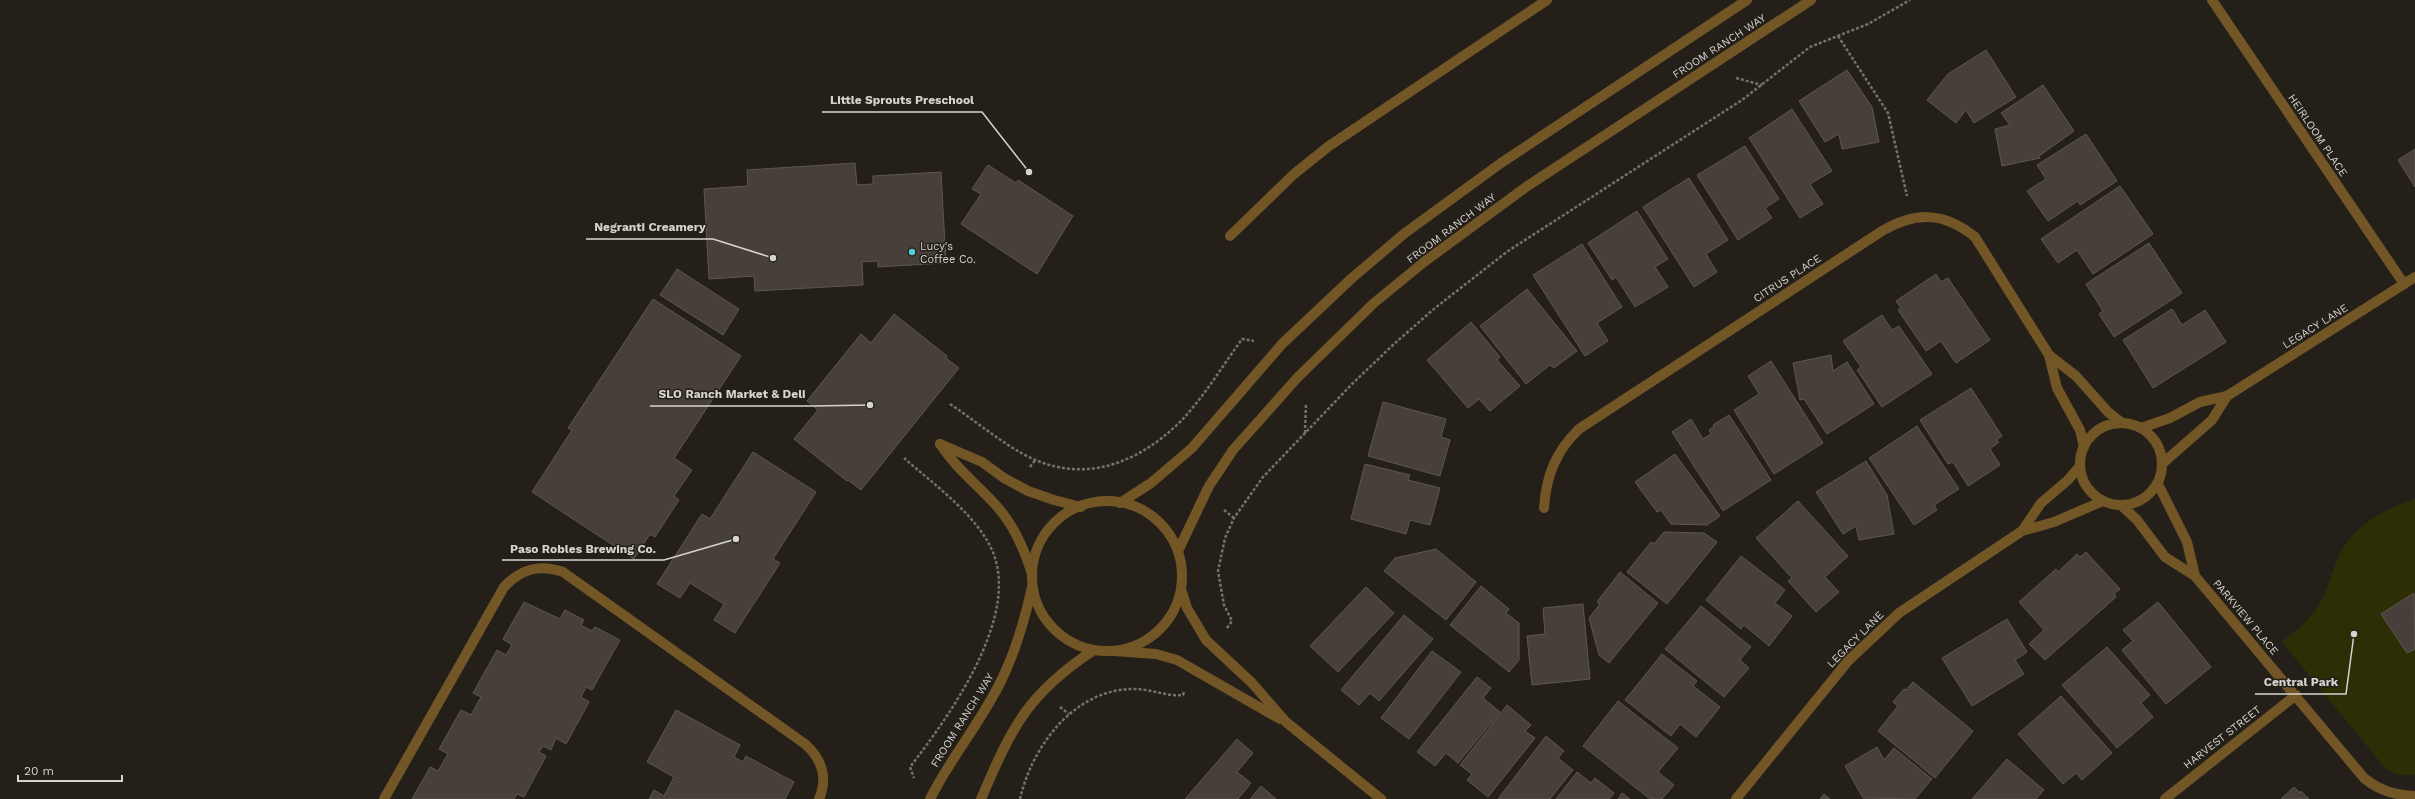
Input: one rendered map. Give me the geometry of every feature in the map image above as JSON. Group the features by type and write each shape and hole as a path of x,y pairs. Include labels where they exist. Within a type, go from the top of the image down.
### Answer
{"street":[{"path":"1230,236 1294,174 1329,146 1547,0"},
{"name":"FROOM RANCH WAY","path":"1120,503 1158,478 1192,448 1282,344 1352,278 1405,233 1501,163 1747,0"},
{"name":"FROOM RANCH WAY","path":"1178,551 1209,486 1233,450 1302,373 1374,303 1424,262 1526,187 1810,0"},
{"name":"HEIRLOOM PLACE","path":"2212,0 2404,284"},
{"name":"CITRUS PLACE","path":"1544,508 1545,490 1552,467 1567,442 1580,429 1882,231 1911,218 1931,217 1947,220 1962,227 1975,237 2049,355 2057,388 2080,430 2084,447"},
{"name":"LEGACY LANE","path":"2141,428 2170,418 2200,402 2227,396 2415,277"},
{"name":"CITRUS PLACE","path":"2049,355 2076,376 2108,412 2122,423"},
{"name":"LEGACY LANE","path":"2163,463 2212,420 2227,396"},
{"path":"2122,423 2141,428 2152,437 2160,448 2163,463 2158,484 2151,493 2132,504 2121,505 2103,501 2088,489 2082,478 2080,466 2084,447 2090,437 2099,430 2122,423"},
{"path":"1082,507 1054,500 1028,491 1004,478 982,462 940,444 953,464 991,500 1010,524 1024,548 1037,602 1046,619 1059,634 1076,644 1094,650 1156,654 1176,660 1286,722 1381,799"},
{"name":"LEGACY LANE","path":"2022,531 2041,503 2068,480 2080,466"},
{"name":"PARKVIEW PLACE","path":"2158,484 2187,542 2196,576"},
{"name":"LEGACY LANE","path":"1736,799 1848,661 1872,635 1927,592 2022,531 2054,522 2103,501"},
{"name":"FROOM RANCH WAY","path":"930,799 942,776 986,708 1002,680 1025,617 1035,557 1042,540 1052,526 1066,514 1082,507 1101,502 1120,503 1139,508 1155,519 1169,533 1178,551 1182,570 1182,589"},
{"name":"PARKVIEW PLACE","path":"2121,505 2137,520 2165,557 2196,576 2364,778 2386,792 2398,796 2415,796"},
{"path":"384,799 504,587 513,578 524,571 537,568 550,568 563,572 805,744 814,752 823,772 824,782 819,799"},
{"path":"1114,651 1133,647 1151,637 1165,624 1176,608 1182,589"},
{"path":"1182,589 1187,608 1206,640 1252,683 1286,722"},
{"path":"981,799 1005,743 1033,699 1071,665 1094,650"},
{"name":"HARVEST STREET","path":"2165,799 2296,695"}],"path":[{"path":"1232,621 1224,605 1218,571 1221,548 1234,518 1263,476 1352,384 1435,308 1508,251 1742,100 1810,47 1868,24 1910,0"},
{"path":"1838,36 1888,113 1902,177"},
{"path":"950,404 1023,454 1063,469 1081,471 1099,469 1141,452 1163,437 1194,405 1242,340"},
{"path":"904,458 942,492 979,530 995,557 999,575 994,615 972,674 957,702 910,767"},
{"path":"1020,799 1033,762 1043,745 1066,717 1080,706 1114,691 1134,689 1154,690 1176,696 1183,695"}],"shaded area":[{"path":"2415,499 2415,775 2406,776 2395,773 2384,767 2282,642 2311,616 2319,605 2341,552 2357,531 2378,515"}],"building":[{"path":"1986,50 2016,97 1974,123 1966,110 1956,123 1927,100 1948,74"},
{"path":"1847,70 1872,107 1879,142 1842,149 1839,134 1825,142 1799,101"},
{"path":"2043,85 2074,131 2039,156 2040,158 2002,166 1995,129 2010,125 2001,113"},
{"path":"1792,109 1832,171 1810,184 1823,204 1800,218 1749,138"},
{"path":"2086,134 2117,181 2080,205 2078,201 2048,221 2027,191 2046,179 2037,165"},
{"path":"1745,146 1779,199 1765,208 1772,218 1738,240 1697,175"},
{"path":"2415,149 2415,187 2398,160"},
{"path":"855,163 857,185 873,184 873,176 941,172 946,263 878,267 878,261 862,262 863,285 755,291 754,276 709,279 704,189 748,186 747,170"},
{"path":"988,165 1016,183 1018,180 1073,216 1037,274 961,224 981,194 972,189"},
{"path":"1689,178 1728,240 1706,254 1717,272 1694,287 1643,207"},
{"path":"2120,186 2153,234 2093,274 2077,250 2058,263 2041,239"},
{"path":"1637,211 1668,259 1655,267 1668,287 1635,307 1616,277 1612,280 1588,243"},
{"path":"2149,243 2182,293 2114,337 2099,314 2103,311 2086,284"},
{"path":"1582,244 1622,307 1597,323 1608,341 1585,356 1533,275"},
{"path":"677,269 739,309 723,335 660,295"},
{"path":"1936,274 1941,282 1948,278 1990,340 1956,363 1941,341 1926,351 1898,310 1901,308 1896,301"},
{"path":"1527,289 1577,351 1554,368 1550,365 1526,384 1480,326"},
{"path":"653,299 741,356 674,458 692,470 674,496 679,500 655,537 650,534 634,559 532,492 572,430 568,428"},
{"path":"2172,309 2182,325 2205,310 2226,342 2153,388 2123,340"},
{"path":"894,314 947,356 946,358 959,368 861,490 848,480 847,481 794,439 818,410 807,401 861,334 871,343"},
{"path":"1882,315 1892,330 1899,326 1932,374 1882,407 1857,370 1861,367 1843,341"},
{"path":"1471,322 1500,357 1497,360 1520,386 1490,411 1479,399 1468,408 1427,360"},
{"path":"1831,355 1833,371 1847,362 1874,404 1827,434 1804,399 1800,400 1793,363"},
{"path":"1771,361 1823,443 1774,474 1734,410 1759,394 1748,376"},
{"path":"1971,388 2002,436 1996,440 1999,442 1990,449 2000,465 1968,486 1953,462 1948,464 1920,420"},
{"path":"1383,402 1446,419 1441,437 1450,440 1440,476 1368,456"},
{"path":"1729,415 1771,480 1723,511 1672,432 1691,419 1703,439 1711,434 1709,430 1714,427 1713,425"},
{"path":"1917,426 1959,489 1934,505 1937,510 1914,525 1869,458"},
{"path":"753,452 816,492 773,559 780,563 735,633 714,620 724,604 690,583 680,598 657,584 702,514 710,519"},
{"path":"1675,454 1720,516 1707,525 1671,524 1661,510 1657,512 1635,482"},
{"path":"1866,461 1887,495 1894,534 1859,540 1856,526 1843,534 1816,492"},
{"path":"1365,464 1410,475 1408,480 1440,488 1430,525 1410,520 1406,534 1351,519"},
{"path":"1798,501 1848,556 1825,577 1839,592 1816,612 1788,581 1792,578 1756,538"},
{"path":"1664,532 1704,533 1717,542 1667,604 1627,572 1651,542 1654,544"},
{"path":"1436,549 1476,582 1446,620 1384,571 1395,558"},
{"path":"2086,552 2120,589 2114,594 2116,597 2045,660 2029,644 2044,630 2019,602 2056,569 2058,572 2077,554 2080,557"},
{"path":"1741,556 1785,590 1775,603 1792,616 1769,646 1744,625 1741,629 1706,600"},
{"path":"1620,572 1658,603 1609,663 1599,655 1589,618 1600,604 1597,602"},
{"path":"1481,586 1509,609 1506,613 1519,623 1519,660 1509,672 1450,625"},
{"path":"1366,587 1394,613 1338,672 1310,646"},
{"path":"2414,593 2415,649 2407,653 2381,614"},
{"path":"524,602 560,619 565,610 584,620 581,625 592,631 595,627 620,640 592,690 586,687 581,697 589,702 566,744 556,738 551,750 543,746 539,752 546,756 524,797 517,794 514,799 412,799 430,767 438,771 448,754 439,749 461,710 471,715 481,697 473,693 497,650 506,655 512,645 503,639"},
{"path":"2158,602 2211,667 2166,704 2122,650 2133,641 2123,630"},
{"path":"1583,604 1590,679 1532,685 1527,636 1545,634 1543,608"},
{"path":"1701,606 1751,647 1740,660 1749,668 1724,697 1665,649"},
{"path":"1404,615 1433,639 1379,701 1370,693 1359,705 1341,690"},
{"path":"2007,619 2027,652 2015,660 2024,674 1972,706 1942,658"},
{"path":"2107,647 2150,695 2141,703 2153,717 2117,748 2062,685"},
{"path":"1432,651 1461,672 1409,739 1381,718"},
{"path":"1662,654 1697,681 1693,686 1720,707 1696,737 1680,724 1671,736 1625,700"},
{"path":"1477,677 1491,688 1483,698 1500,712 1458,763 1446,753 1435,766 1417,752"},
{"path":"1913,682 1973,731 1935,778 1878,731 1898,706 1893,702 1904,689 1906,690"},
{"path":"2061,696 2112,753 2082,780 2076,773 2063,784 2018,734"},
{"path":"1618,701 1678,748 1658,772 1674,785 1662,799 1650,799 1583,746"},
{"path":"1507,705 1531,725 1525,731 1535,738 1488,797 1467,780 1472,774 1460,765"},
{"path":"676,710 740,745 734,757 743,762 746,756 794,782 785,799 649,799 654,790 664,796 674,777 647,762"},
{"path":"1546,736 1564,751 1558,758 1573,770 1550,799 1498,799"},
{"path":"1237,739 1253,753 1237,772 1251,783 1238,799 1185,799"},
{"path":"1877,747 1884,760 1894,748 1932,779 1915,799 1863,798 1845,766"},
{"path":"2007,759 2044,790 2036,799 1972,799"},
{"path":"1577,772 1591,783 1595,778 1614,793 1609,799 1556,799"},
{"path":"1261,786 1276,799 1250,799"},
{"path":"2294,787 2300,793 2301,791 2309,799 2281,799"},
{"path":"1622,793 1630,799 1618,799"},
{"path":"1824,794 1830,799 1820,799"}],"place":[{"name":"Little Sprouts Preschool","path":"1029,172"},
{"name":"Lucy's Coffee Co.","path":"912,252"},
{"name":"Negranti Creamery","path":"773,258"},
{"name":"SLO Ranch Market & Deli","path":"870,405"},
{"name":"Paso Robles Brewing Co.","path":"736,539"},
{"name":"Central Park","path":"2354,634"}]}
